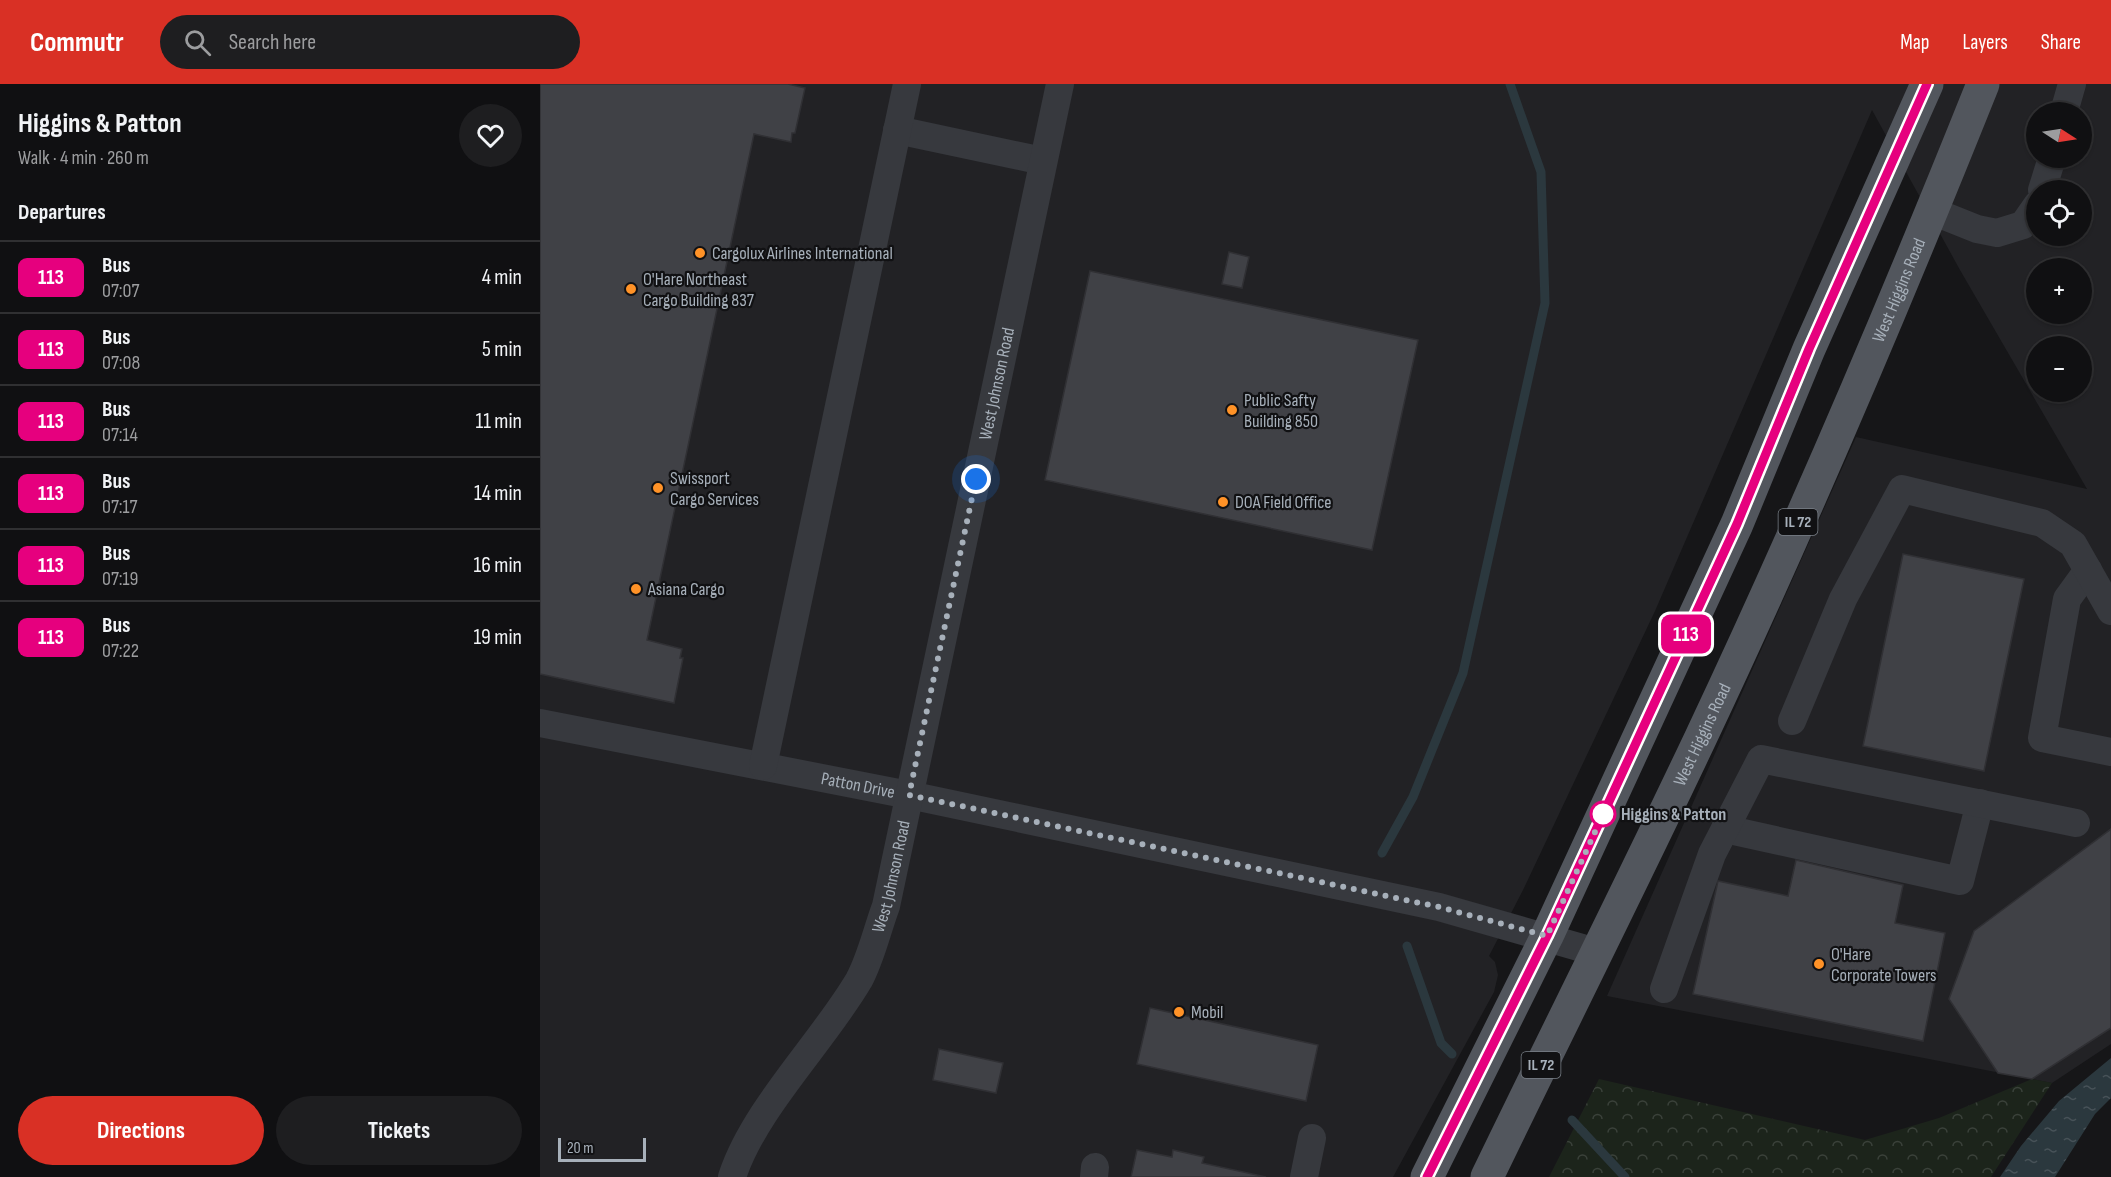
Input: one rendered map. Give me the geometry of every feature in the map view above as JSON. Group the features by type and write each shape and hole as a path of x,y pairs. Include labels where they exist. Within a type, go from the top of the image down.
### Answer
{"main road":[{"path":"1427,1177 1547,936 1737,524 1809,349 1927,84"},
{"name":"West Higgins Road","path":"1487,1177 1701,736 1793,534 1932,211 1983,84"}],"street":[{"path":"763,766 907,84"},
{"name":"West Johnson Road","path":"732,1177 765,1112 808,1055 860,978 886,906 1060,84"},
{"path":"2067,102 2072,84"},
{"path":"897,130 1043,161"},
{"path":"1932,211 1977,229 1997,233 2023,225 2026,221"},
{"path":"1792,721 1843,599 1902,489 2042,523 2073,544 2111,611"},
{"path":"2088,570 2067,598 2042,738 2111,752"},
{"name":"Patton Drive","path":"540,723 909,795 1439,907 1547,936 1596,952"},
{"path":"1664,989 1712,854 1761,759 2076,823"},
{"path":"1725,829 1960,881 1980,803"},
{"path":"1304,1177 1312,1138"}],"shaded area":[{"path":"540,84 2111,84 2111,1044 2052,1083 1607,996 1856,437 2087,489 2037,402 2092,402 2092,336 2026,336 2026,384 1872,110 1655,611 1523,890 1489,956 1495,962 1498,975 1494,992 1393,1177 540,1177"}],"green space":[{"path":"1599,1079 1865,1140 1939,1118 2032,1079 2052,1083 1991,1177 1549,1177"}],"water":[{"path":"2111,1058 2111,1098 2095,1114 2055,1177 2000,1177 2021,1146 2059,1101"}],"building":[{"name":"O'Hare Northeast Cargo Building 837","path":"540,84 788,84 805,88 791,142 754,134 647,640 682,649 680,658 683,658 674,703 540,674"},
{"path":"1229,252 1249,257 1242,288 1222,284"},
{"name":"Public Safty Building 850","path":"1090,271 1418,340 1372,550 1045,480"},
{"path":"1903,554 2024,579 1984,771 1863,746"},
{"path":"2111,829 2111,1028 2032,1079 1998,1073 1949,999 1974,931"},
{"name":"O'Hare Corporate Towers","path":"1796,860 1903,885 1895,923 1945,933 1923,1041 1693,994 1718,881 1788,896"},
{"path":"1150,1008 1318,1045 1306,1101 1137,1064"},
{"path":"939,1049 1003,1063 996,1093 933,1080"},
{"path":"1137,1150 1172,1157 1173,1150 1204,1157 1202,1163 1266,1177 1131,1177"}],"waterway":[{"path":"1382,853 1413,797 1463,673 1545,303 1541,172 1510,84"},
{"path":"1407,946 1441,1043 1452,1054"},
{"path":"1572,1120 1625,1177"}],"bus line":[{"name":"113","path":"1427,1177 1547,936 1737,524 1809,349 1927,84"}],"place":[{"name":"Cargolux Airlines International","path":"700,253"},
{"name":"O'Hare Northeast Cargo Building 837","path":"631,289"},
{"name":"Public Safty Building 850","path":"1232,410"},
{"name":"Swissport Cargo Services","path":"658,488"},
{"name":"DOA Field Office","path":"1223,502"},
{"name":"Asiana Cargo","path":"636,589"},
{"name":"Higgins & Patton","path":"1603,814"},
{"name":"O'Hare Corporate Towers","path":"1819,964"},
{"name":"Mobil","path":"1179,1012"}],"route":[{"path":"976,479 909,795 1439,907 1547,936 1607,806 1603,814"}]}
